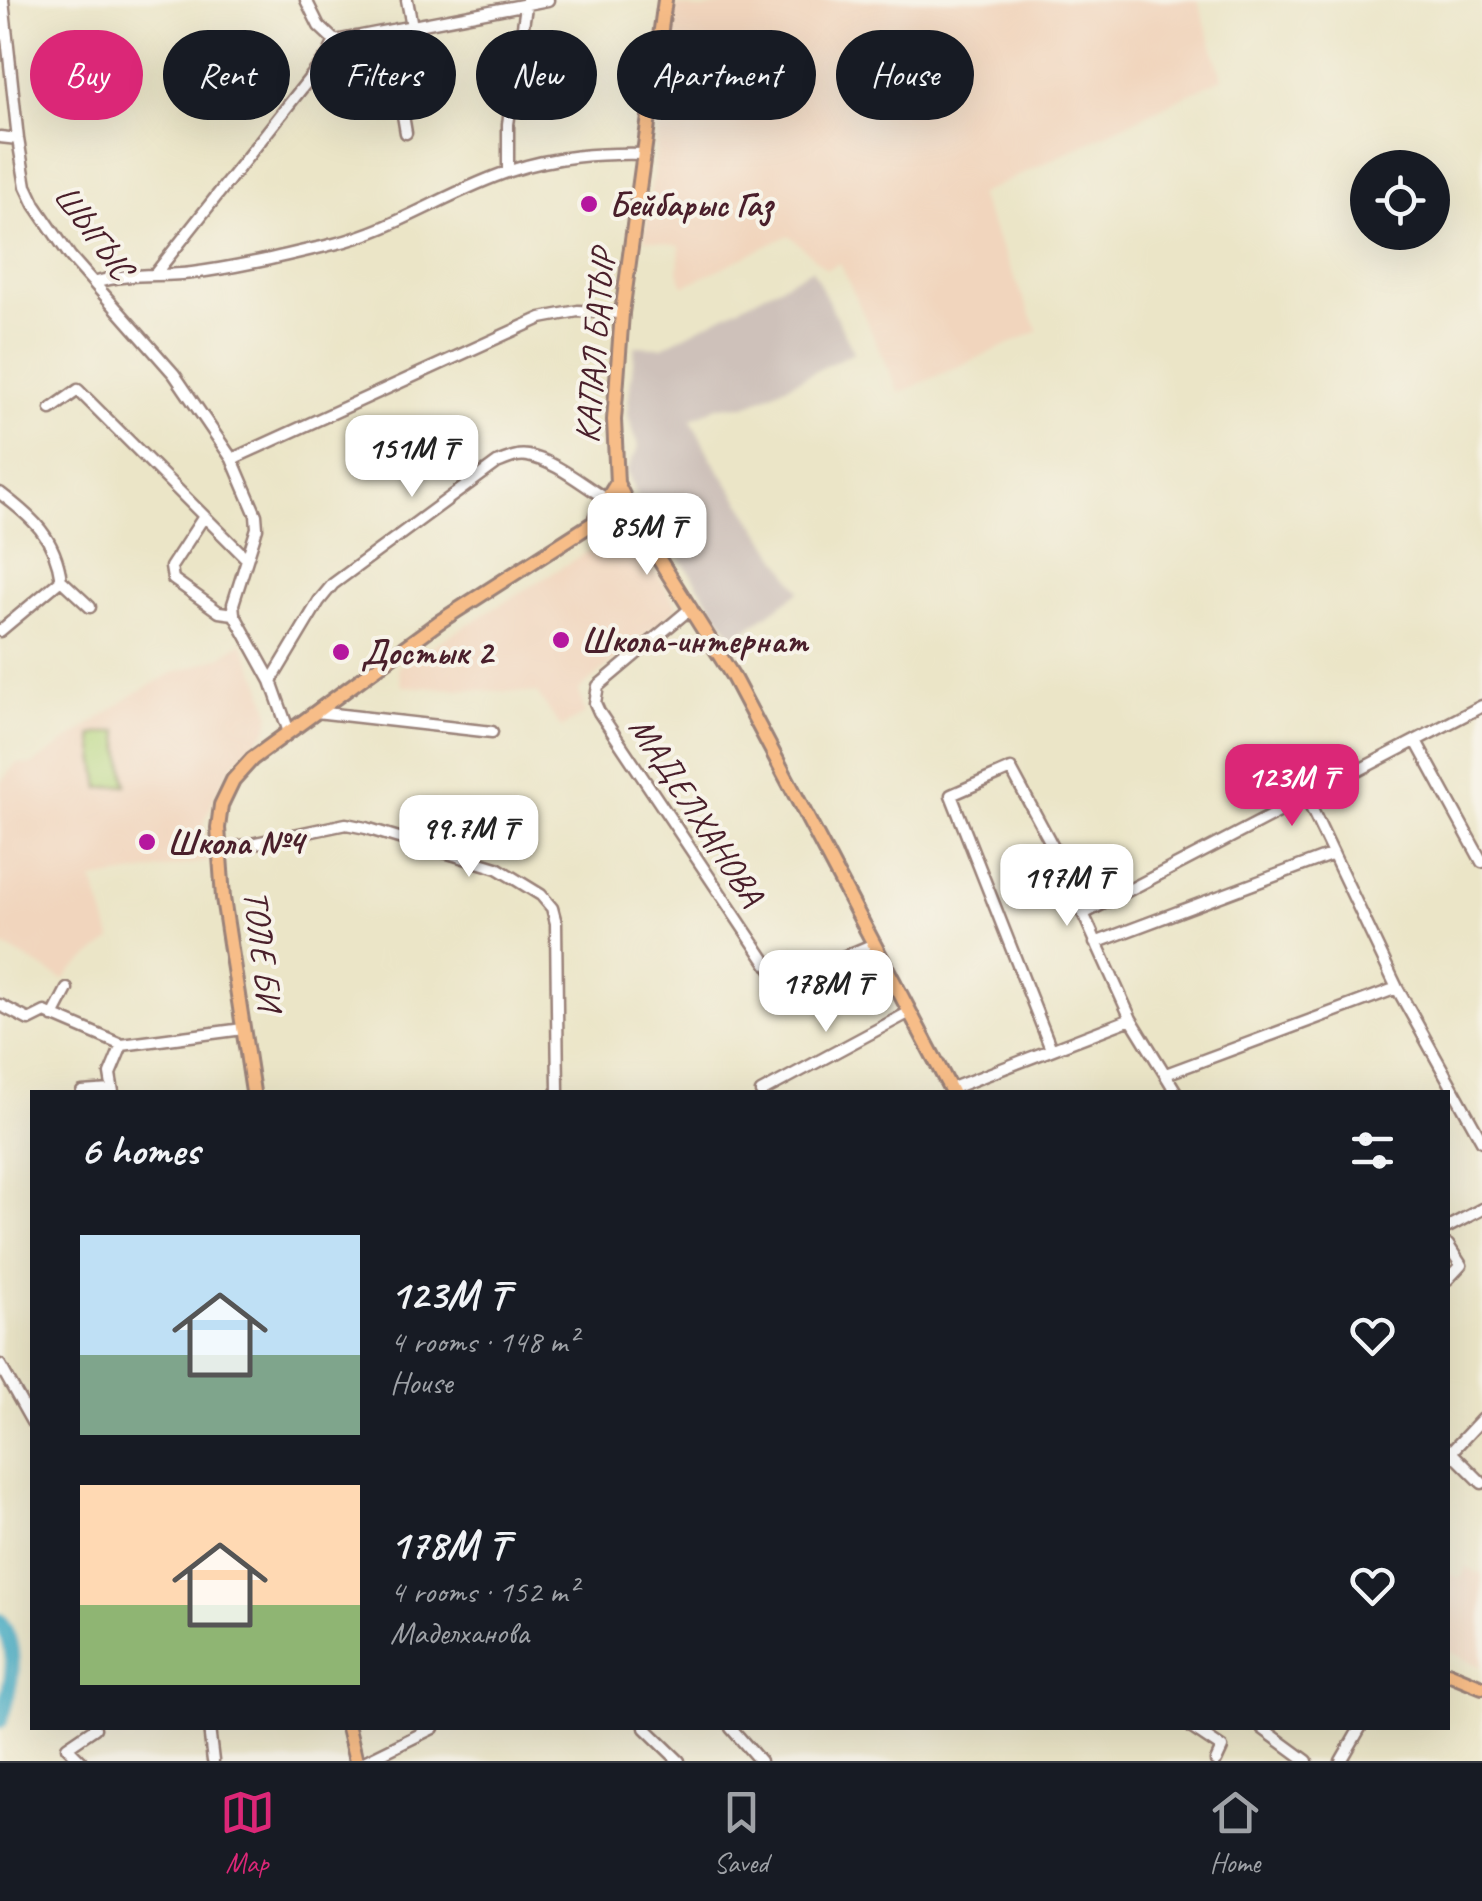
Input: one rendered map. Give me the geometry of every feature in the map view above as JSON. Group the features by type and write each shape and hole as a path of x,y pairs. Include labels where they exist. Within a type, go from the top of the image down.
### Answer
{"main road":[{"name":"КАПАЛ БАТЫР","path":"665,0 622,313 614,420 617,482 638,526 691,608 809,816 950,1090"},
{"path":"592,523 617,482"},
{"name":"ТОЛЕ БИ","path":"253,1090 224,898 218,828 221,805 233,780 252,759 425,631 626,502"},
{"path":"592,523 638,526"},
{"path":"1450,1674 1482,1687"},
{"path":"348,1730 356,1761"}],"street":[{"name":"ШЫГЫС","path":"3,0 18,139 26,186 35,205 70,256 174,374 232,460 256,514 257,528 233,604 234,614"},
{"path":"306,0 323,30"},
{"path":"407,0 412,26"},
{"path":"391,30 548,0"},
{"path":"508,171 508,124 527,2"},
{"path":"396,29 397,80 406,133"},
{"path":"154,274 310,78"},
{"path":"0,138 18,139"},
{"path":"94,282 135,273 227,269 339,243 508,171 577,154 645,154"},
{"path":"232,460 542,318 578,311 622,313"},
{"path":"51,409 78,390 247,559"},
{"path":"271,681 333,584 496,463 528,456 608,500"},
{"path":"0,493 39,523 59,566 61,580 90,607"},
{"path":"203,518 171,567 173,580 219,612 234,614 271,681 288,732"},
{"path":"0,631 61,580"},
{"name":"МАДЕЛХАНОВА","path":"691,608 598,686 594,702 598,712 772,972 788,979 874,944"},
{"path":"1083,914 1482,706"},
{"path":"315,712 492,732"},
{"path":"1416,741 1482,862"},
{"path":"1051,1049 951,796 1011,768 1054,848 1131,1019 1175,1090"},
{"path":"1307,799 1397,988 1482,1141"},
{"path":"222,850 346,824 497,868 541,896 552,908 556,922 558,1090"},
{"path":"1095,942 1333,854"},
{"path":"52,1016 67,988"},
{"path":"1166,1074 1397,988"},
{"path":"0,1006 29,1020 45,1012 122,1045 243,1029"},
{"path":"765,1090 910,1012"},
{"path":"953,1090 1131,1019"},
{"path":"112,1090 110,1074 122,1045"},
{"path":"1450,1226 1482,1209"},
{"path":"1450,1248 1461,1265 1450,1276"},
{"path":"0,1365 30,1418"},
{"path":"1450,1449 1482,1418"},
{"path":"1450,1451 1482,1483"},
{"path":"81,1761 67,1747 92,1730"},
{"path":"209,1730 212,1761"},
{"path":"366,1761 429,1730"},
{"path":"647,1730 678,1761"},
{"path":"734,1730 760,1761"},
{"path":"1195,1730 1222,1748 1216,1761"},
{"path":"1265,1730 1307,1761"},
{"path":"1341,1761 1359,1730"}],"shaded area":[{"path":"742,0 1198,0 1222,78 978,195 1038,331 899,393 840,263 826,269 789,235 684,286 678,271 680,245 644,239 660,120 816,120 816,30 673,30 676,5 701,10"},
{"path":"812,269 854,352 748,405 717,406 691,420 711,458 800,591 734,638 634,490 627,470 639,447 627,413 635,346 662,347"},
{"path":"621,531 637,542 678,607 579,690 585,714 561,728 537,693 402,686 398,667"},
{"path":"242,642 271,716 267,730 233,764 217,791 204,824 208,861 93,880 112,940 64,980 0,944 0,782 17,763 32,765 137,692 173,673 221,657"},
{"path":"1466,1568 1482,1575 1482,1667 1450,1652 1450,1573 1461,1579"}],"green space":[{"path":"118,731 127,785 100,788 92,735"}],"waterway":[{"path":"0,1621 12,1657 0,1721"}],"place":[{"name":"Бейбарыс Газ","path":"589,204"},
{"name":"Школа-интернат","path":"561,640"},
{"name":"Достык 2","path":"341,652"},
{"name":"Школа №4","path":"147,842"}]}
